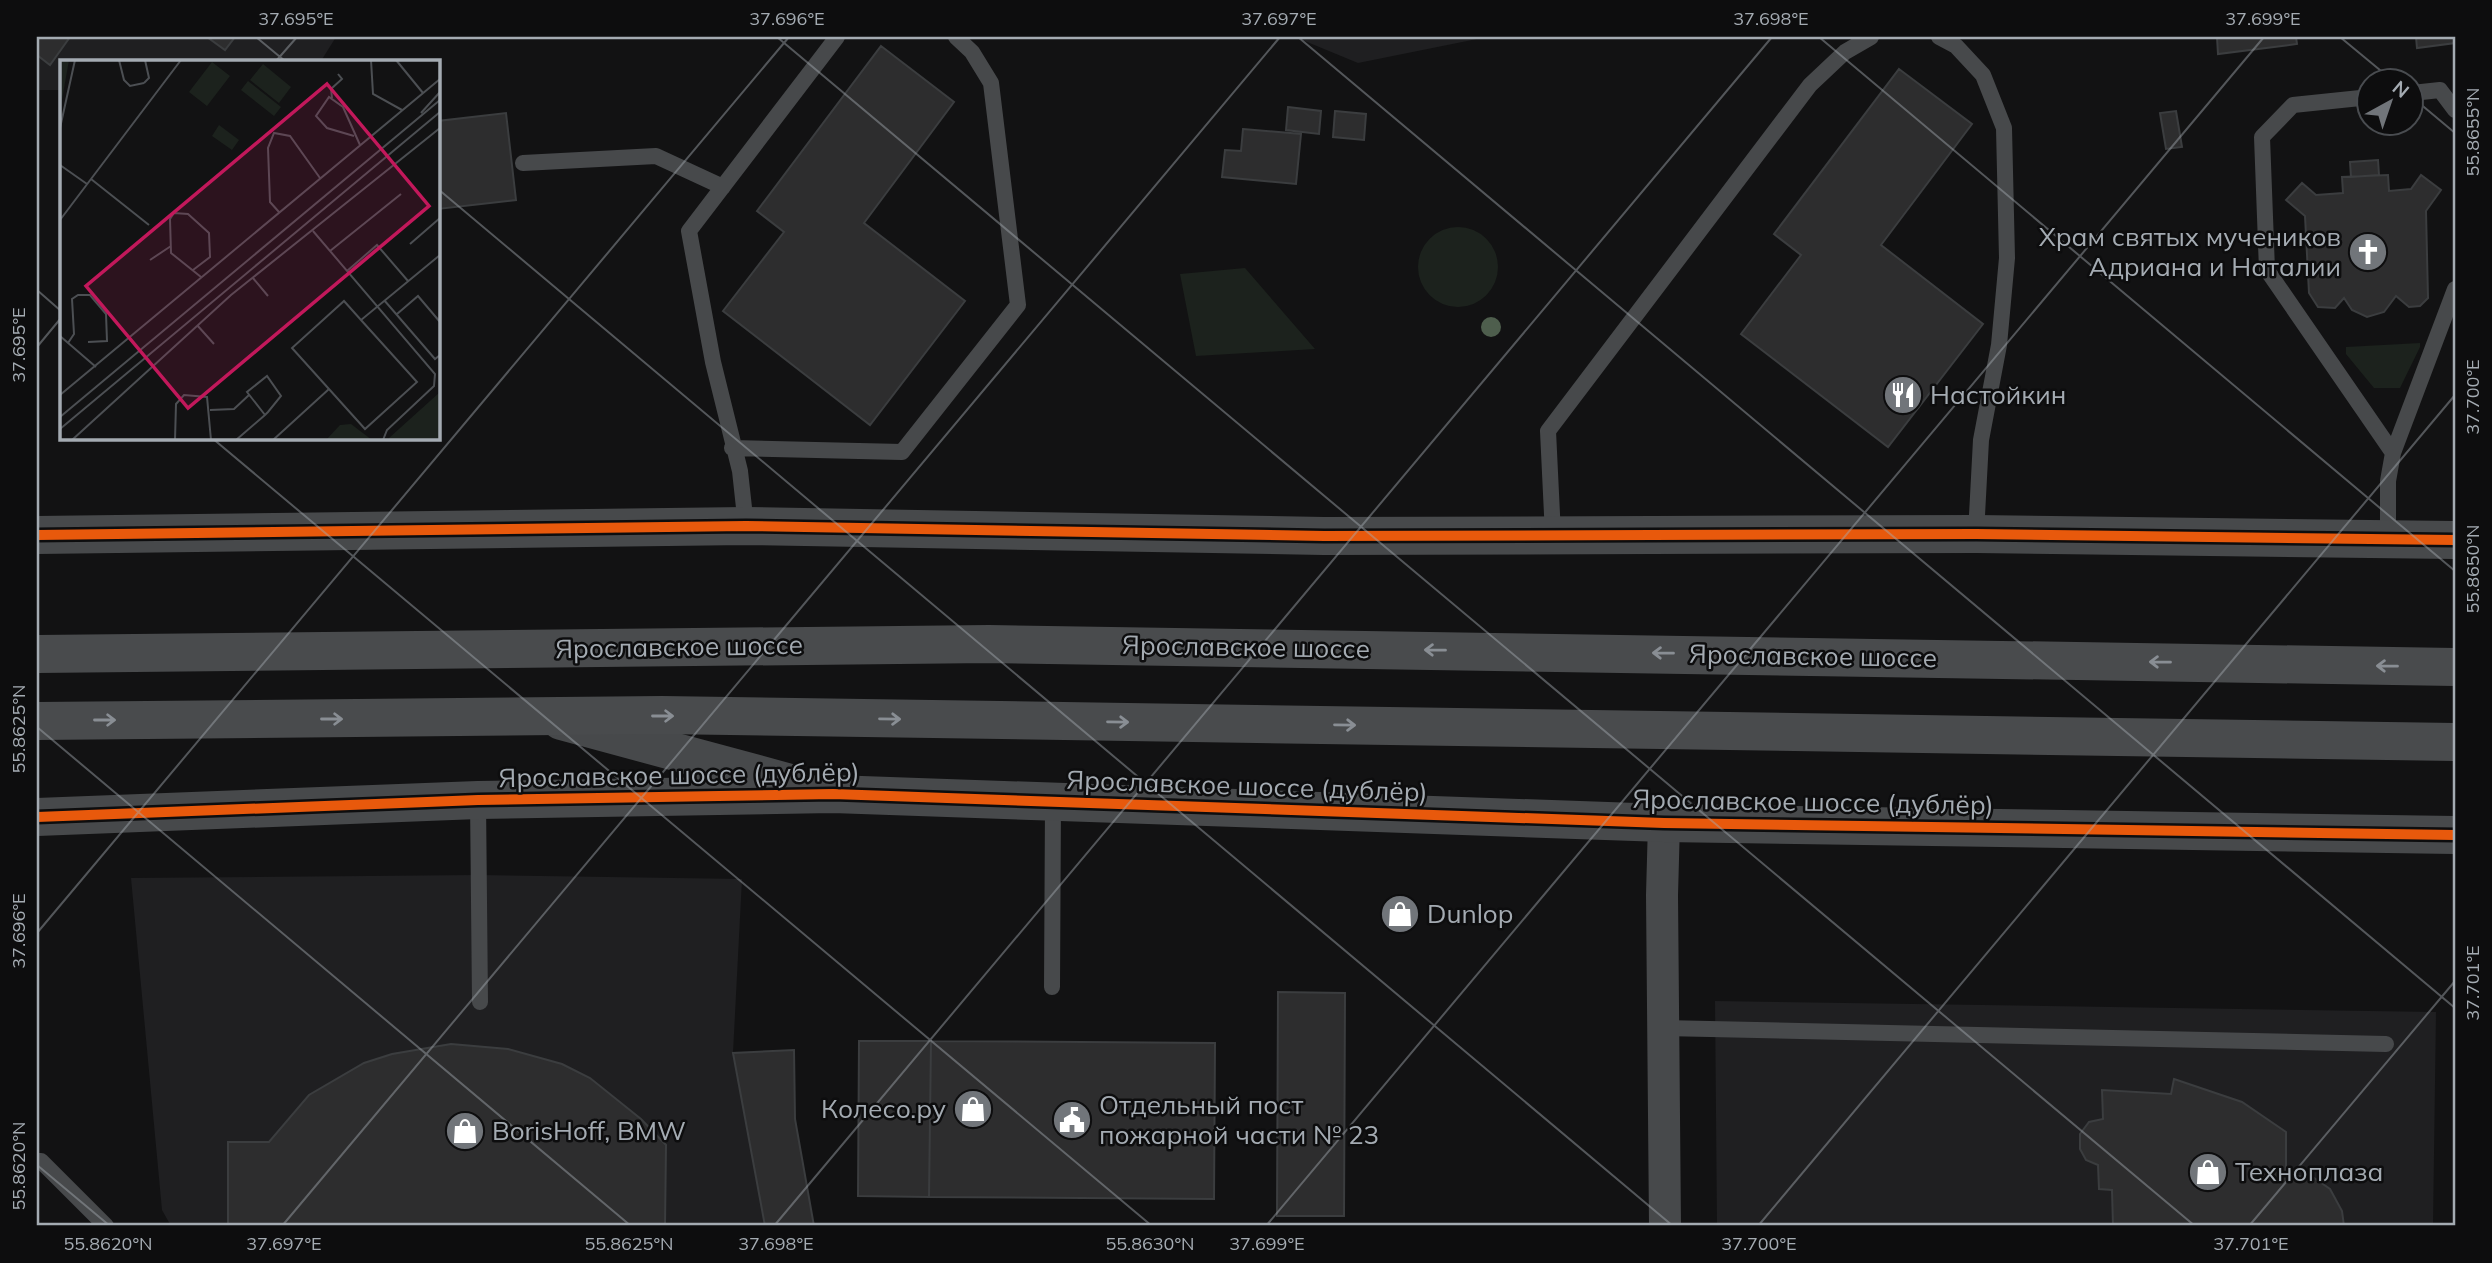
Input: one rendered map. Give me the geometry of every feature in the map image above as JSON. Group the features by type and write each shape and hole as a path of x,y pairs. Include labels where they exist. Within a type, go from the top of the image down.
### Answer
{"main road":[{"name":"Ярославское шоссе","path":"37,654 989,644 2455,667"},
{"path":"37,721 704,716 2455,742"}],"street":[{"path":"37,535 746,526 1324,536 1976,534 2455,540"},
{"path":"545,717 833,794"},
{"name":"Ярославское шоссе (дублёр)","path":"37,817 478,800 833,794 1664,823 2455,835"},
{"path":"1664,823 1665,1226"}],"lane":[{"path":"746,526 740,471 732,448 689,231 837,37"},
{"path":"732,448 902,452 1018,304 991,83 972,52 956,37"},
{"path":"1553,535 1548,431 1810,85 1845,52 1871,37"},
{"path":"1939,37 1956,46 1983,75 2004,128 2007,258 1999,345 1981,440 1976,534"},
{"path":"2426,92 2440,90 2455,110"},
{"path":"2356,98 2292,105 2262,137 2267,270 2393,453"},
{"path":"523,163 656,156 723,187"},
{"path":"2388,539 2388,481 2393,453 2455,289"},
{"path":"478,800 480,1002"},
{"path":"1052,987 1053,802"},
{"path":"1663,1028 2386,1044"},
{"path":"37,1161 41,1161 106,1226"}],"shaded area":[{"path":"37,37 336,37 322,60 60,60 60,90 37,90"},
{"path":"1295,37 1487,37 1358,63"},
{"path":"1450,227 1466,227 1487,238 1498,259 1498,275 1487,296 1466,307 1450,307 1436,301 1424,289 1418,275 1418,259 1424,245 1436,233"},
{"path":"1245,268 1315,349 1196,356 1180,274"},
{"path":"2420,343 2400,388 2374,388 2346,354 2346,347"},
{"path":"479,875 742,879 733,1053 765,1226 171,1226 162,1210 131,878"},
{"path":"1715,1001 2436,1012 2433,1226 1717,1226"}],"building":[{"path":"37,37 70,37 50,65 37,55"},
{"path":"207,37 235,37 225,50"},
{"path":"2217,37 2296,37 2297,44 2218,54"},
{"path":"2416,37 2455,37 2455,43 2417,48"},
{"path":"881,46 954,102 864,223 965,301 870,425 723,311 784,232 757,211"},
{"path":"1899,69 1972,124 1881,245 1983,324 1888,447 1741,334 1801,255 1774,234"},
{"path":"1288,107 1321,111 1319,134 1286,130"},
{"path":"1335,111 1366,114 1364,140 1333,137"},
{"path":"2176,111 2182,147 2166,149 2160,113"},
{"path":"506,113 516,200 439,209 439,121"},
{"path":"1243,129 1301,134 1296,184 1222,177 1225,150 1241,151"},
{"path":"2378,160 2379,175 2351,177 2350,162"},
{"name":"Храм святых мучеников Адриана и Наталии","path":"2388,175 2389,191 2411,189 2421,175 2441,190 2426,211 2428,298 2420,306 2409,307 2396,296 2384,312 2367,317 2352,310 2344,298 2335,308 2318,307 2309,293 2305,216 2286,200 2302,183 2316,195 2343,193 2342,177"},
{"path":"1278,992 1345,993 1344,1216 1277,1216"},
{"path":"859,1041 931,1041 929,1197 858,1196"},
{"name":"Отдельный пост пожарной части № 23","path":"931,1041 1215,1043 1214,1199 929,1197"},
{"name":"BorisHoff, BMW","path":"451,1044 508,1049 562,1064 590,1078 641,1119 666,1145 665,1226 228,1226 228,1142 269,1142 309,1095 364,1063 392,1054"},
{"path":"794,1050 795,1119 814,1226 765,1226 733,1053"},
{"path":"2174,1079 2242,1102 2286,1132 2286,1175 2314,1178 2330,1189 2342,1211 2344,1226 2113,1226 2112,1190 2099,1189 2098,1165 2086,1160 2080,1149 2080,1134 2089,1122 2103,1119 2102,1090 2171,1094"}],"cycle path":[{"path":"37,535 746,526 1324,536 1976,534 2455,540"},
{"path":"37,817 478,800 833,794 1664,823 2455,835"}],"place":[{"name":"Храм святых мучеников Адриана и Наталии","path":"2368,252"},
{"name":"Настойкин","path":"1903,395"},
{"name":"Dunlop","path":"1400,914"},
{"name":"Колесо.ру","path":"973,1109"},
{"name":"Отдельный пост пожарной части № 23","path":"1072,1120"},
{"name":"BorisHoff, BMW","path":"465,1131"},
{"name":"Техноплаза","path":"2208,1172"}]}
